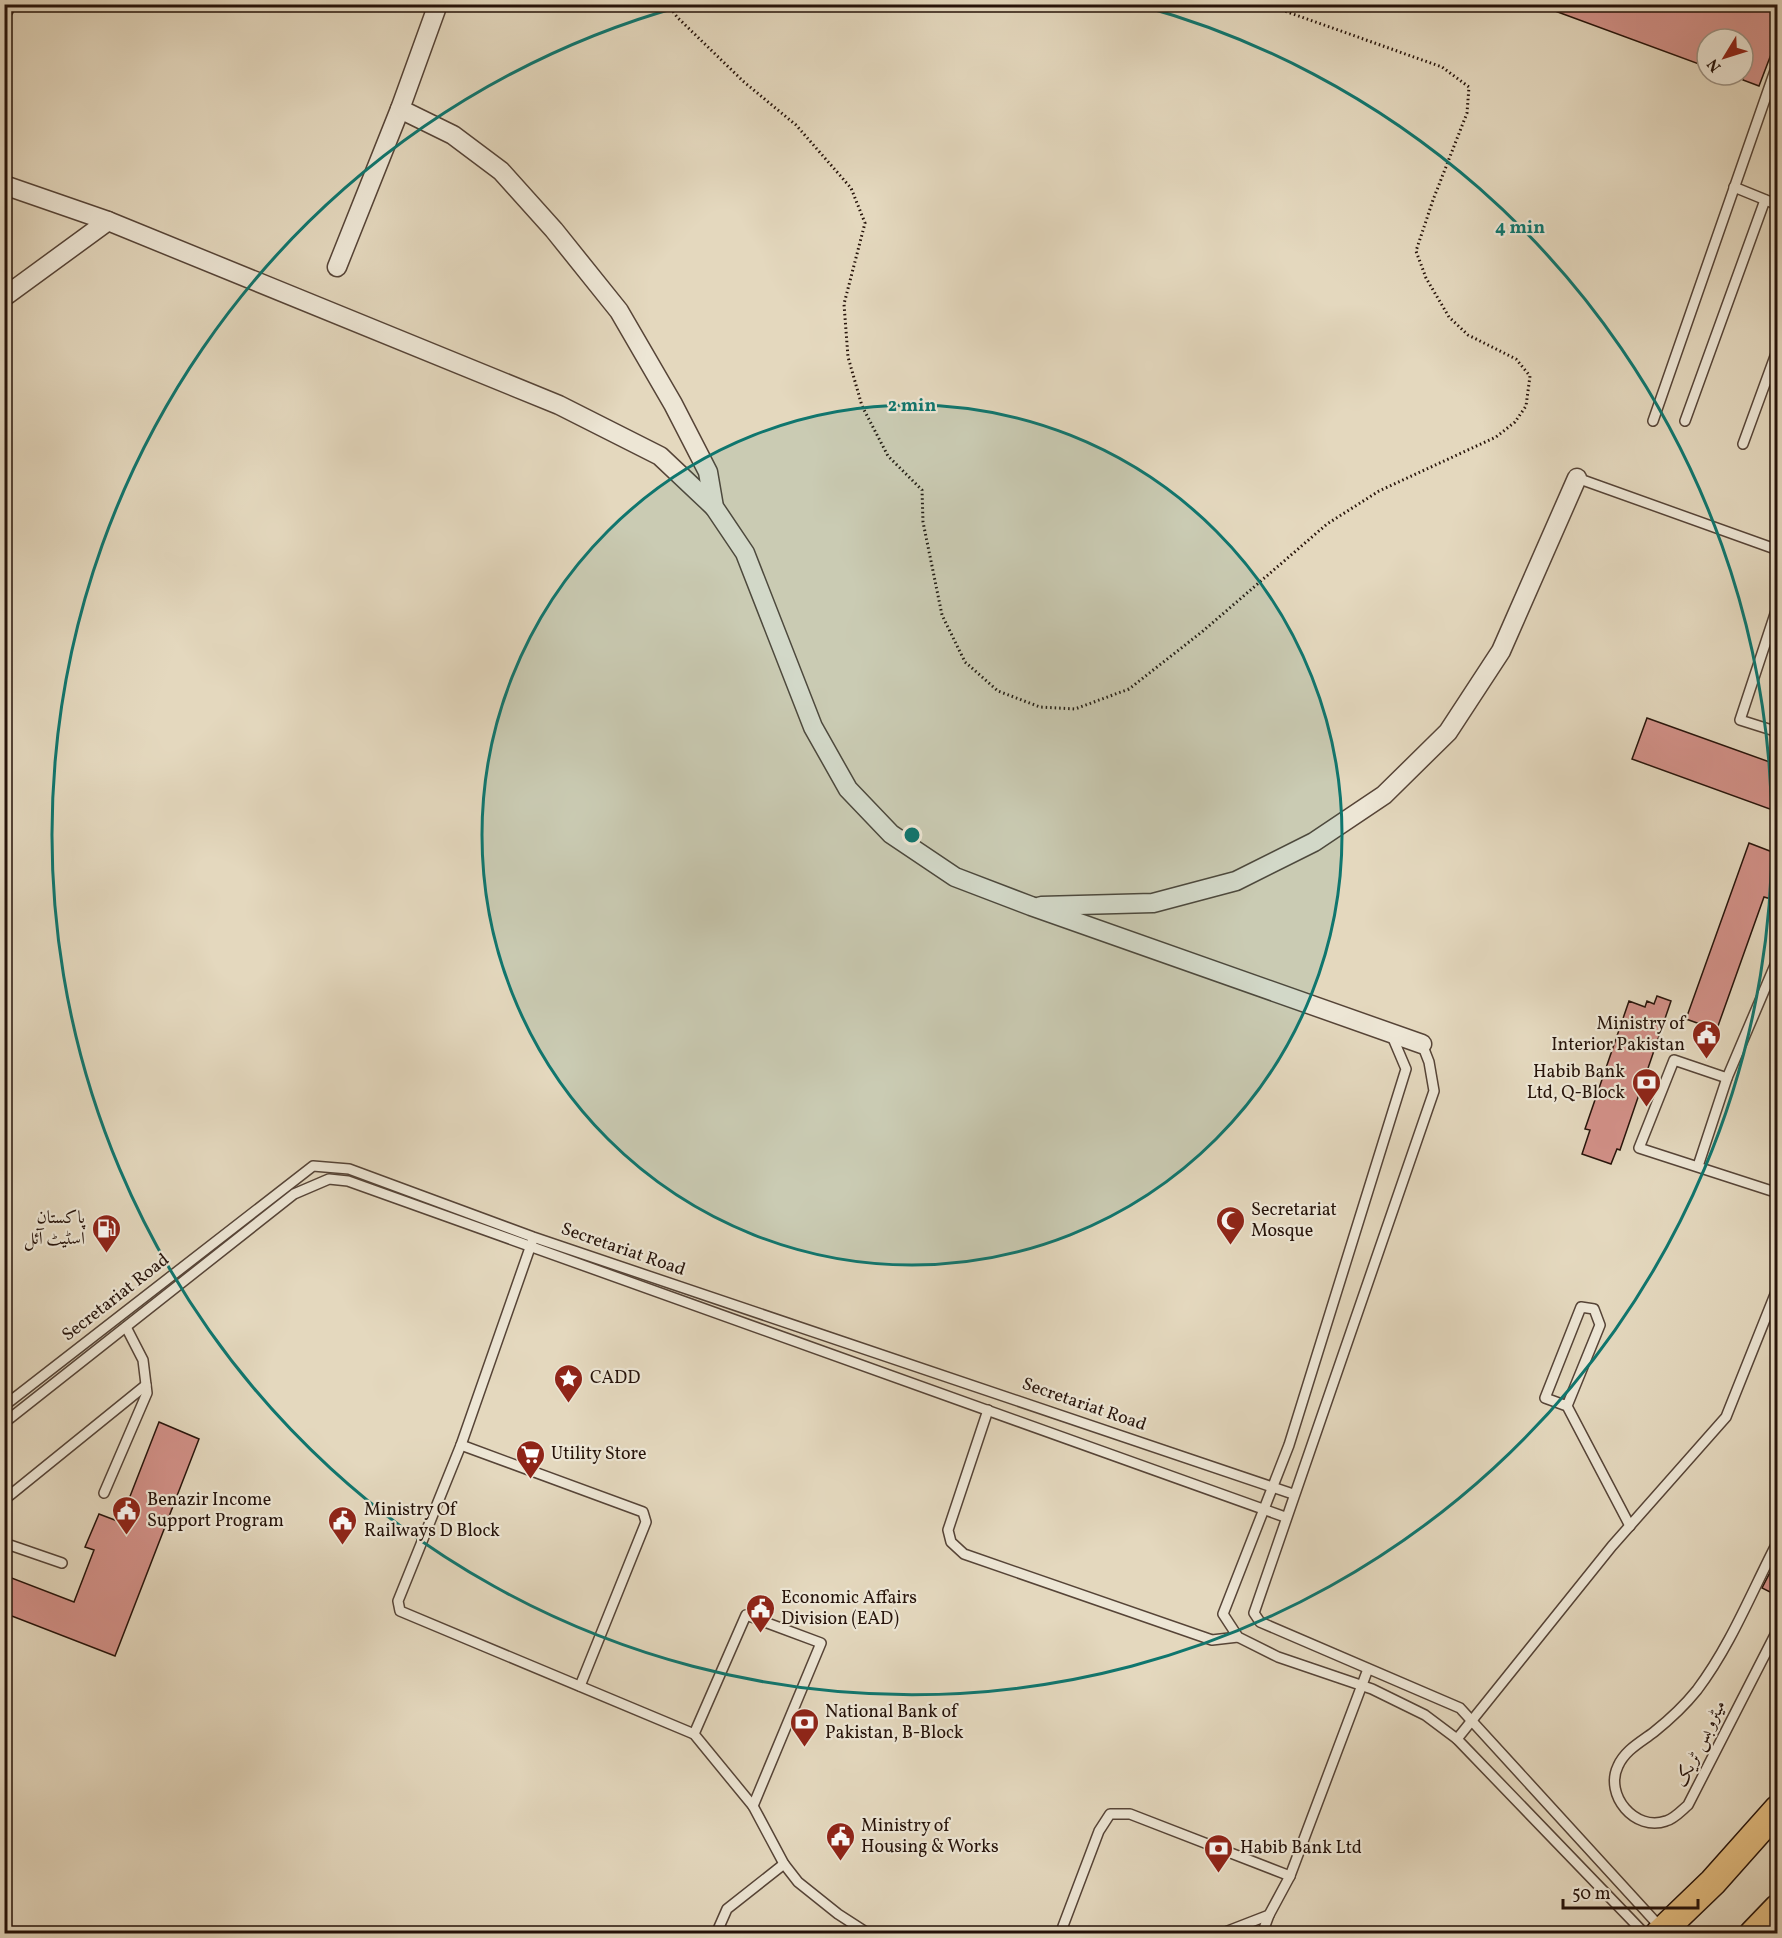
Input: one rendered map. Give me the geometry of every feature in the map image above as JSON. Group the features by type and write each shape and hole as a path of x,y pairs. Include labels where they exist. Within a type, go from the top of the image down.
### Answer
{"main road":[{"path":"1658,1933 1713,1882 1778,1809"},
{"path":"1754,1934 1778,1908"}],"street":[{"path":"337,267 400,109 438,4"},
{"path":"400,109 453,135 501,171 619,311 674,404 708,472 714,507"},
{"path":"4,184 108,221 559,405 660,456 714,507 745,553 813,728 848,789 891,834 955,877 1422,1044"},
{"path":"4,297 108,221"},
{"path":"1031,906 1153,903 1236,881 1314,842 1384,795 1448,732 1502,651 1577,478"}],"lane":[{"path":"1653,421 1778,62"},
{"path":"1734,187 1778,205"},
{"path":"1684,421 1765,200"},
{"path":"1743,444 1778,348"},
{"path":"1577,478 1778,550"},
{"path":"1778,604 1740,720 1778,732"},
{"path":"1698,1166 1727,1078 1778,958"},
{"path":"1389,1032 1406,1069 1289,1445 1266,1510 1223,1614 1238,1637 1278,1657 1363,1686 1425,1715 1457,1739 1658,1933"},
{"path":"1422,1044 1429,1062 1434,1091 1285,1517 1254,1613 1260,1622 1460,1708 1658,1933"},
{"path":"1727,1078 1674,1060 1639,1148 1778,1193"},
{"name":"Secretariat Road","path":"4,1406 313,1166 349,1170 532,1242 1285,1517"},
{"name":"Secretariat Road","path":"4,1423 294,1194 329,1179 348,1181 1293,1494"},
{"path":"532,1242 461,1445 398,1601 400,1611 694,1734 753,1806 784,1864 798,1882 838,1914 869,1934"},
{"path":"1457,1739 1630,1526 1726,1416 1778,1287"},
{"path":"1567,1406 1600,1325 1594,1309 1581,1307 1545,1398 1567,1406 1630,1526"},
{"path":"104,1493 147,1393 143,1360 126,1327"},
{"path":"4,1500 146,1385"},
{"path":"988,1410 948,1530 951,1542 964,1554 1212,1640 1238,1637"},
{"path":"461,1445 643,1512 646,1522 580,1686"},
{"name":"میٹرو بس ٹریک","path":"1778,1541 1724,1652 1696,1692 1664,1724 1629,1751 1617,1766 1614,1775 1618,1796 1633,1816 1642,1822 1667,1821 1689,1805 1778,1629"},
{"path":"4,1543 62,1563"},
{"path":"694,1734 746,1615 821,1643 753,1806"},
{"path":"1263,1934 1269,1915 1290,1876 1368,1669"},
{"path":"1060,1934 1099,1831 1110,1814 1130,1814 1290,1876"},
{"path":"716,1934 728,1909 784,1864"},
{"path":"1220,1934 1269,1915"}],"path":[{"path":"668,4 677,17 744,82 796,125 851,188 865,223 844,304 849,357 862,406 888,456 922,490 923,522 942,615 965,662 998,691 1040,707 1075,709 1129,689 1203,631 1327,524 1379,491 1496,437 1515,423 1526,406 1530,376 1516,359 1468,335 1449,317 1426,278 1416,251 1467,113 1469,87 1442,67 1265,4"}],"building":[{"path":"1536,4 1778,4 1778,36 1759,86 1755,84 1755,27 1695,27 1695,63"},
{"path":"1647,718 1778,765 1778,812 1632,759"},
{"path":"1749,843 1775,853 1773,859 1778,861 1778,901 1764,897 1713,1040 1696,1034 1700,1024 1686,1019"},
{"path":"1657,996 1671,1001 1620,1150 1617,1149 1611,1164 1582,1154 1590,1130 1585,1129 1629,1001 1645,1007 1647,1001 1654,1004"},
{"name":"Benazir Income Support Program","path":"159,1422 199,1439 115,1656 4,1613 4,1575 74,1602 94,1550 85,1547 99,1514 120,1522"},
{"path":"1778,1557 1778,1596 1762,1588"}],"place":[{"name":"Ministry of Interior Pakistan","path":"1706,1060"},
{"name":"Habib Bank Ltd, Q-Block","path":"1646,1108"},
{"name":"Secretariat Mosque","path":"1230,1246"},
{"name":"پاکستان اسٹیٹ آئل","path":"106,1254"},
{"name":"CADD","path":"569,1404"},
{"name":"Utility Store","path":"530,1480"},
{"name":"Benazir Income Support Program","path":"126,1536"},
{"name":"Ministry Of Railways D Block","path":"343,1546"},
{"name":"Economic Affairs Division (EAD)","path":"760,1634"},
{"name":"National Bank of Pakistan, B-Block","path":"804,1748"},
{"name":"Ministry of Housing & Works","path":"840,1862"},
{"name":"Habib Bank Ltd","path":"1219,1874"}]}
